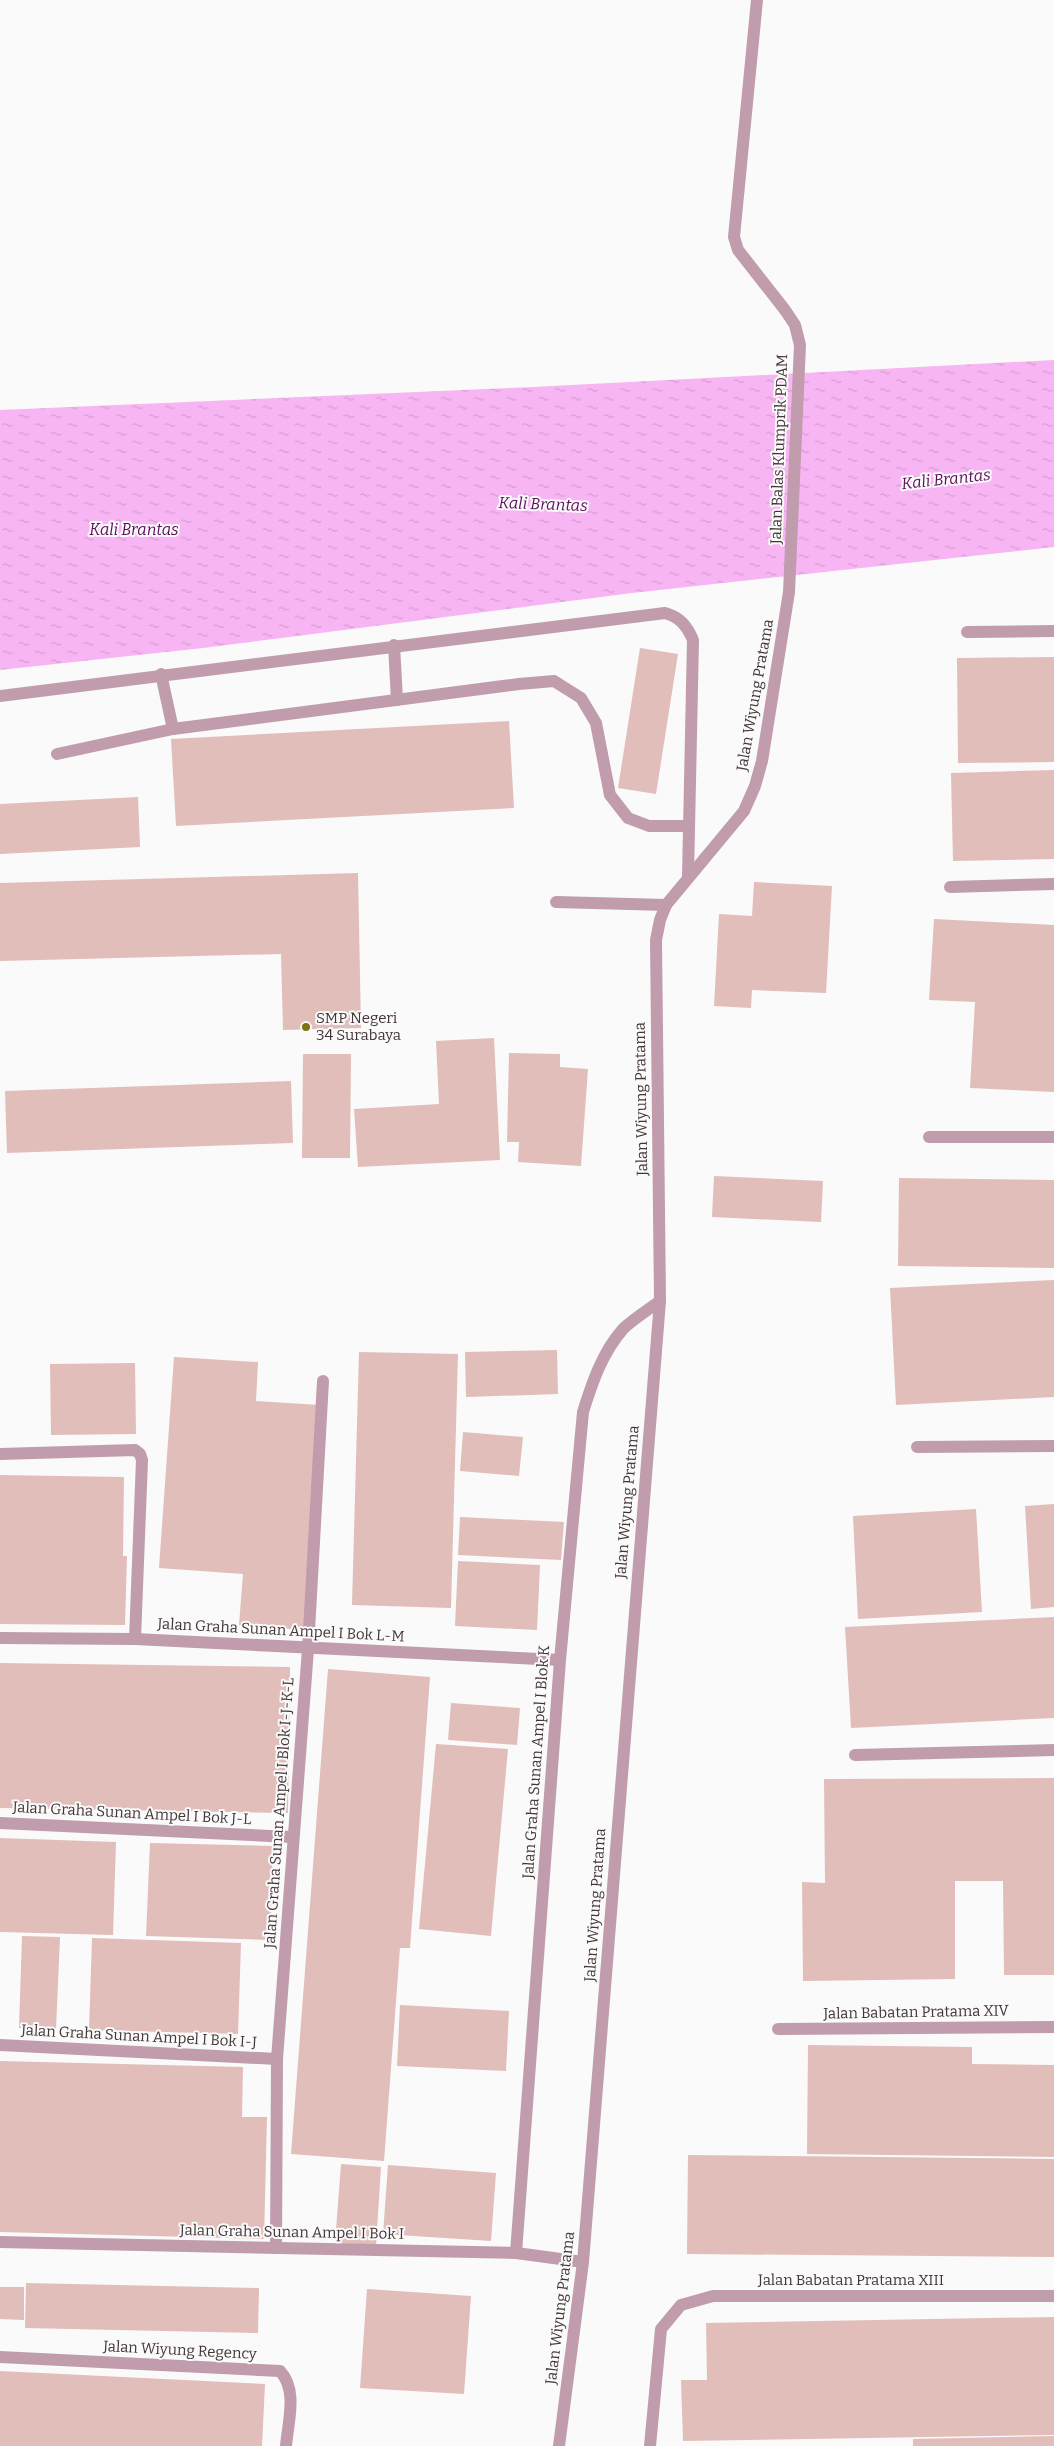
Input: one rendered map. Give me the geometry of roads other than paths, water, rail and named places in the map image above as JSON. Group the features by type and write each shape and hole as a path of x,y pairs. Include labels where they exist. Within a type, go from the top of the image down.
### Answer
{"street":[{"name":"Jalan Balas Klumprik PDAM","path":"757,0 734,238 738,250 795,324 800,345 789,592"},
{"name":"Jalan Wiyung Pratama","path":"559,2446 583,2262 660,1301 656,940 666,904 744,811 755,786 762,761 789,592"},
{"path":"0,696 161,674 665,613 673,615 688,629 693,640 688,876"},
{"path":"967,632 1054,631"},
{"path":"394,646 397,700"},
{"path":"161,674 173,728"},
{"path":"57,754 173,728 554,681 581,698 596,723 610,795 628,818 649,826 690,826"},
{"path":"950,887 1054,884"},
{"path":"556,902 666,904"},
{"path":"929,1137 1054,1137"},
{"name":"Jalan Graha Sunan Ampel I Blok K","path":"516,2253 560,1660 582,1412 594,1377 606,1352 624,1329 660,1301"},
{"name":"Jalan Graha Sunan Ampel I Blok I-J-K-L","path":"276,2248 277,2059 292,1837 308,1649 322,1381"},
{"path":"917,1447 1054,1446"},
{"path":"0,1454 135,1450 140,1454 142,1460 135,1639"},
{"name":"Jalan Graha Sunan Ampel I Bok L-M","path":"0,1638 135,1639 560,1660"},
{"path":"855,1755 1054,1750"},
{"name":"Jalan Graha Sunan Ampel I Bok J-L","path":"0,1823 292,1837"},
{"name":"Jalan Babatan Pratama XIV","path":"778,2029 1054,2027"},
{"name":"Jalan Graha Sunan Ampel I Bok I-J","path":"0,2045 277,2059"},
{"name":"Jalan Graha Sunan Ampel I Bok I","path":"0,2242 516,2253 583,2262"},
{"name":"Jalan Babatan Pratama XIII","path":"650,2446 661,2329 681,2305 713,2296 1054,2296"},
{"name":"Jalan Wiyung Regency","path":"0,2357 280,2371 288,2379 291,2390 286,2446"}],"water":[{"name":"Kali Brantas","path":"1054,360 1054,547 632,593 203,648 0,670 0,410 533,387"}],"place":[{"name":"SMP Negeri 34 Surabaya","path":"306,1027"}]}
